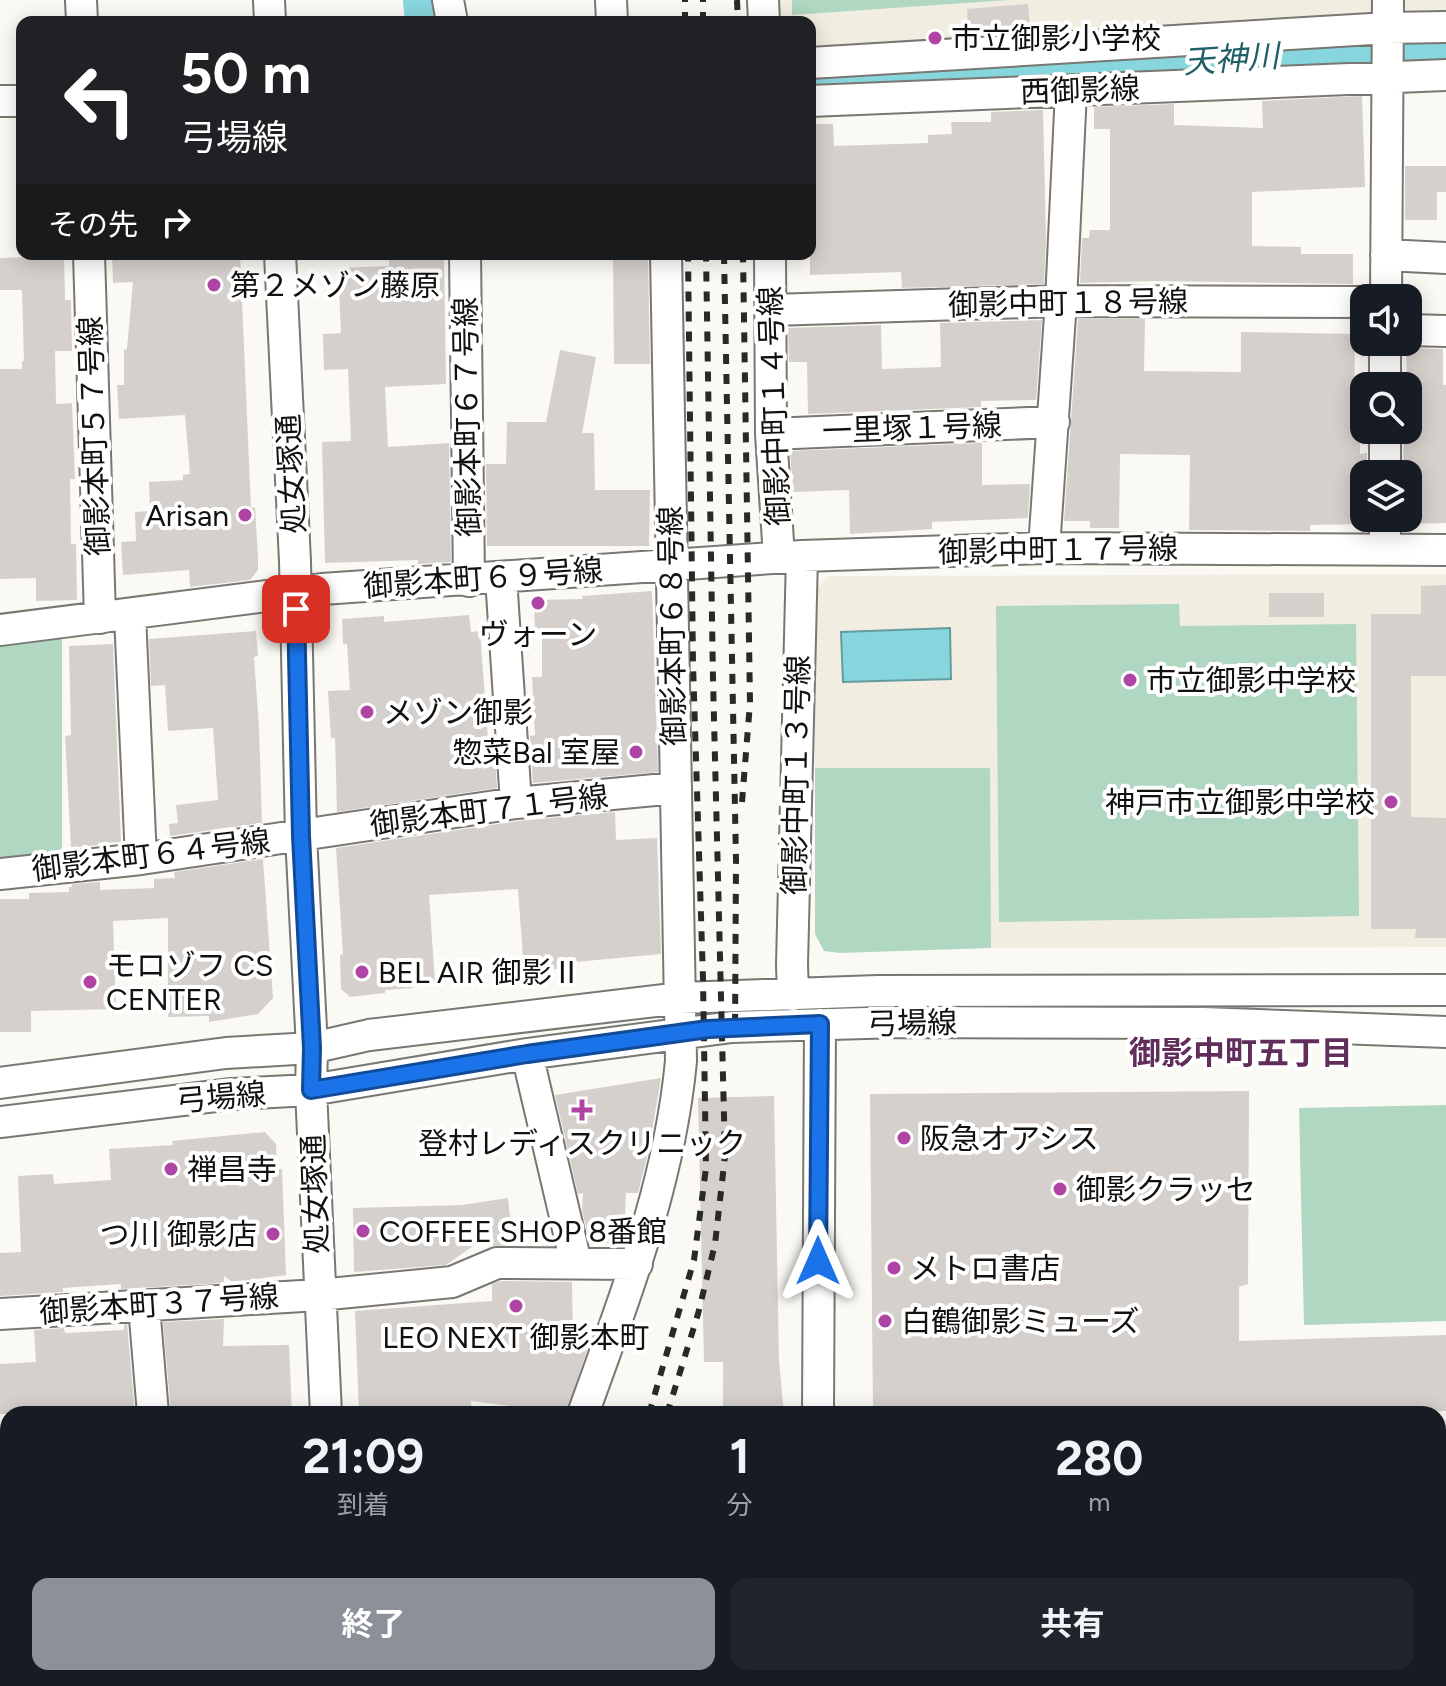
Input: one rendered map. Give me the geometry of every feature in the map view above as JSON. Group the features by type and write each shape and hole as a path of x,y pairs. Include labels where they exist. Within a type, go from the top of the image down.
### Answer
{"street":[{"name":"西御影線","path":"816,101 1071,91 1387,40 1446,27"},
{"name":"西御影線","path":"816,63 1387,40 1446,75"},
{"path":"1386,284 1387,40"},
{"path":"1044,548 1054,422 1071,91"},
{"path":"1386,255 1446,258"},
{"name":"御影本町５７号線","path":"89,260 100,618"},
{"name":"処女塚通","path":"280,260 296,592 301,836 326,1406"},
{"name":"御影本町６７号線","path":"465,260 469,581"},
{"name":"御影本町６８号線","path":"586,1406 637,1264 666,1166 679,1079 682,1034 666,260"},
{"name":"御影中町１４号線","path":"770,260 771,434 790,557"},
{"name":"御影中町１８号線","path":"772,310 1061,301 1350,302"},
{"path":"1422,330 1446,331"},
{"name":"一里塚１号線","path":"771,434 1054,422"},
{"path":"1385,532 1385,549"},
{"name":"御影中町１７号線","path":"670,564 1044,548 1446,550"},
{"name":"御影中町１３号線","path":"790,557 793,995"},
{"name":"御影本町６９号線","path":"0,630 296,592 670,564"},
{"name":"御影本町６７号線","path":"501,578 516,803"},
{"path":"130,615 141,859"},
{"name":"御影本町７１号線","path":"301,836 516,803 676,788"},
{"name":"御影本町６４号線","path":"0,874 141,859 301,836"},
{"name":"弓場線","path":"0,1083 226,1053 312,1048 369,1035 681,998 878,991 1446,990"},
{"path":"793,995 820,1024 818,1406"},
{"name":"弓場線","path":"0,1122 232,1094 311,1090 527,1054 732,1027 1203,1023 1446,1032"},
{"path":"527,1054 576,1263"},
{"name":"御影本町３７号線","path":"0,1314 319,1295 452,1282 497,1263 637,1264"},
{"path":"144,1306 152,1406"}],"shaded area":[{"name":"市立御影小学校","path":"775,0 1380,0 1371,18 816,54 816,16 776,16"},
{"path":"1400,0 1446,0 1446,16 1414,15 1400,7"},
{"name":"市立御影中学校","path":"1446,574 1446,947 991,948 990,768 815,768 813,592 829,576"}],"green space":[{"path":"792,0 1008,0 792,15"},
{"path":"1179,604 1180,626 1356,624 1359,916 999,922 996,606"},
{"path":"62,636 62,852 0,860 0,642"},
{"path":"815,768 990,768 991,948 824,951 815,934"},
{"path":"1446,1105 1446,1321 1304,1325 1299,1108"}],"water":[{"path":"950,628 951,679 843,682 841,632"}],"building":[{"path":"1028,4 1030,27 968,31 967,9"},
{"path":"1362,96 1365,187 1252,192 1252,246 1301,247 1301,254 1353,254 1353,284 1080,283 1082,238 1089,238 1090,230 1110,230 1110,129 1094,129 1094,107 1174,104 1174,125 1263,128 1262,101"},
{"path":"1043,110 1044,284 902,288 901,272 810,275 810,260 816,260 816,124 833,124 834,146 928,143 928,135 952,134 951,122 991,122 991,112"},
{"path":"1405,166 1446,166 1446,192 1437,192 1437,220 1405,220"},
{"path":"0,258 64,260 65,300 71,300 72,351 55,351 56,404 72,403 75,479 70,479 71,544 76,544 77,600 36,601 36,578 0,579 0,369 22,369 24,361 22,290 0,290"},
{"path":"112,260 240,260 251,508 255,507 258,555 258,570 250,580 190,587 189,570 123,575 121,542 136,541 135,512 150,511 149,482 183,480 183,475 190,474 185,415 119,419 117,385 124,385 124,350 127,349 133,282 113,283"},
{"path":"389,260 444,260 446,384 385,387 388,447 449,443 451,562 325,563 322,442 351,441 348,369 324,370 323,334 341,333 338,268 389,266"},
{"path":"613,260 648,260 650,364 614,364"},
{"path":"1078,319 1145,319 1144,371 1241,372 1241,332 1350,334 1350,356 1355,356 1355,372 1350,372 1350,444 1360,444 1360,454 1367,453 1367,460 1350,460 1350,524 1310,525 1310,531 1189,530 1190,455 1120,454 1119,528 1090,528 1090,521 1064,521"},
{"path":"1042,320 1036,400 981,401 981,407 808,414 807,362 789,362 788,328 881,325 882,369 941,367 940,323"},
{"path":"1422,348 1443,349 1446,523 1422,524 1422,460 1403,460 1404,444 1422,444 1422,372 1407,372 1406,356 1422,356"},
{"path":"560,350 596,357 582,433 594,433 595,490 650,490 649,546 487,546 486,464 506,464 507,422 546,422"},
{"path":"982,443 982,485 1030,484 1028,518 932,522 932,529 850,534 849,490 793,492 790,451"},
{"name":"神戸市立御影中学校","path":"1446,585 1446,676 1411,676 1411,817 1446,818 1446,938 1415,938 1416,929 1371,929 1371,614 1421,614 1421,586"},
{"path":"652,591 658,772 533,783 530,736 535,735 532,677 542,677 542,630 535,630 534,600 583,599 582,596"},
{"path":"1269,593 1324,593 1324,617 1269,617"},
{"path":"469,615 471,632 480,631 488,739 494,739 497,788 337,812 335,738 331,738 328,691 350,690 342,619 384,616 384,622"},
{"path":"256,631 258,656 254,657 262,823 170,836 169,824 178,823 176,805 218,800 213,728 168,731 165,685 151,686 149,639"},
{"path":"113,644 121,842 71,848 65,736 71,735 69,646"},
{"path":"615,812 616,840 657,838 661,954 575,962 576,968 524,971 518,889 429,895 435,983 350,997 341,989 340,955 343,954 336,848 518,821"},
{"path":"263,859 273,998 258,1014 209,1022 209,1016 168,1017 168,918 113,921 116,1009 31,1011 31,1032 0,1032 0,899 29,899 29,893 69,892 72,884 100,882 100,890 154,888 154,879 175,878 174,872"},
{"path":"661,1078 638,1193 626,1193 624,1242 590,1243 582,1211 583,1193 578,1194 555,1095"},
{"name":"御影クラッセ","path":"1249,1091 1248,1284 1239,1287 1239,1341 1446,1335 1446,1406 873,1406 870,1094"},
{"path":"774,1096 779,1360 783,1406 723,1406 723,1362 704,1362 698,1098"},
{"path":"265,1132 276,1144 277,1169 282,1169 286,1275 232,1282 224,1276 224,1283 121,1289 121,1284 0,1296 0,1253 21,1252 18,1176 53,1174 54,1184 111,1180 109,1149 173,1145 172,1141"},
{"path":"508,1198 513,1245 493,1246 493,1232 446,1265 354,1272 353,1208 462,1205"},
{"path":"501,1281 572,1282 573,1338 591,1338 568,1406 511,1406 471,1401 471,1406 359,1406 355,1311 492,1301 492,1284"},
{"path":"224,1319 223,1346 289,1345 292,1406 170,1406 163,1322"},
{"path":"127,1324 134,1406 0,1406 0,1364 36,1362 34,1330 64,1328 65,1333 124,1330"}],"waterway":[{"name":"天神川","path":"430,0 431,16"},
{"name":"天神川","path":"825,86 1399,45 1446,45"}],"railway":[{"path":"685,0 685,16"},
{"path":"703,0 703,16"},
{"path":"737,0 738,16"},
{"path":"651,1406 694,1260 706,1168 693,664 688,260"},
{"path":"669,1406 698,1314 715,1244 725,1156 706,260"},
{"path":"724,260 736,860 735,1035"},
{"path":"742,802 750,703 743,260"}],"place":[{"name":"市立御影小学校","path":"935,38"},
{"name":"第２メゾン藤原","path":"214,285"},
{"name":"Arisan","path":"245,515"},
{"name":"ヴォーン","path":"538,603"},
{"name":"市立御影中学校","path":"1130,680"},
{"name":"メゾン御影","path":"367,712"},
{"name":"惣菜Bal 室屋","path":"636,752"},
{"name":"神戸市立御影中学校","path":"1391,802"},
{"name":"BEL AIR 御影Ⅱ","path":"362,972"},
{"name":"モロゾフ CS CENTER","path":"90,982"},
{"name":"登村レディスクリニック","path":"582,1110"},
{"name":"阪急オアシス","path":"904,1138"},
{"name":"禅昌寺","path":"171,1169"},
{"name":"御影クラッセ","path":"1060,1189"},
{"name":"COFFEE SHOP 8番館","path":"363,1231"},
{"name":"つ川 御影店","path":"273,1234"},
{"name":"メトロ書店","path":"894,1268"},
{"name":"LEO NEXT 御影本町","path":"516,1306"},
{"name":"白鶴御影ミューズ","path":"885,1321"}],"district":[{"name":"御影中町五丁目","path":"1241,1053"}],"route":[{"path":"296,609 311,1090 527,1054 708,1029 820,1024 818,1261"}]}
